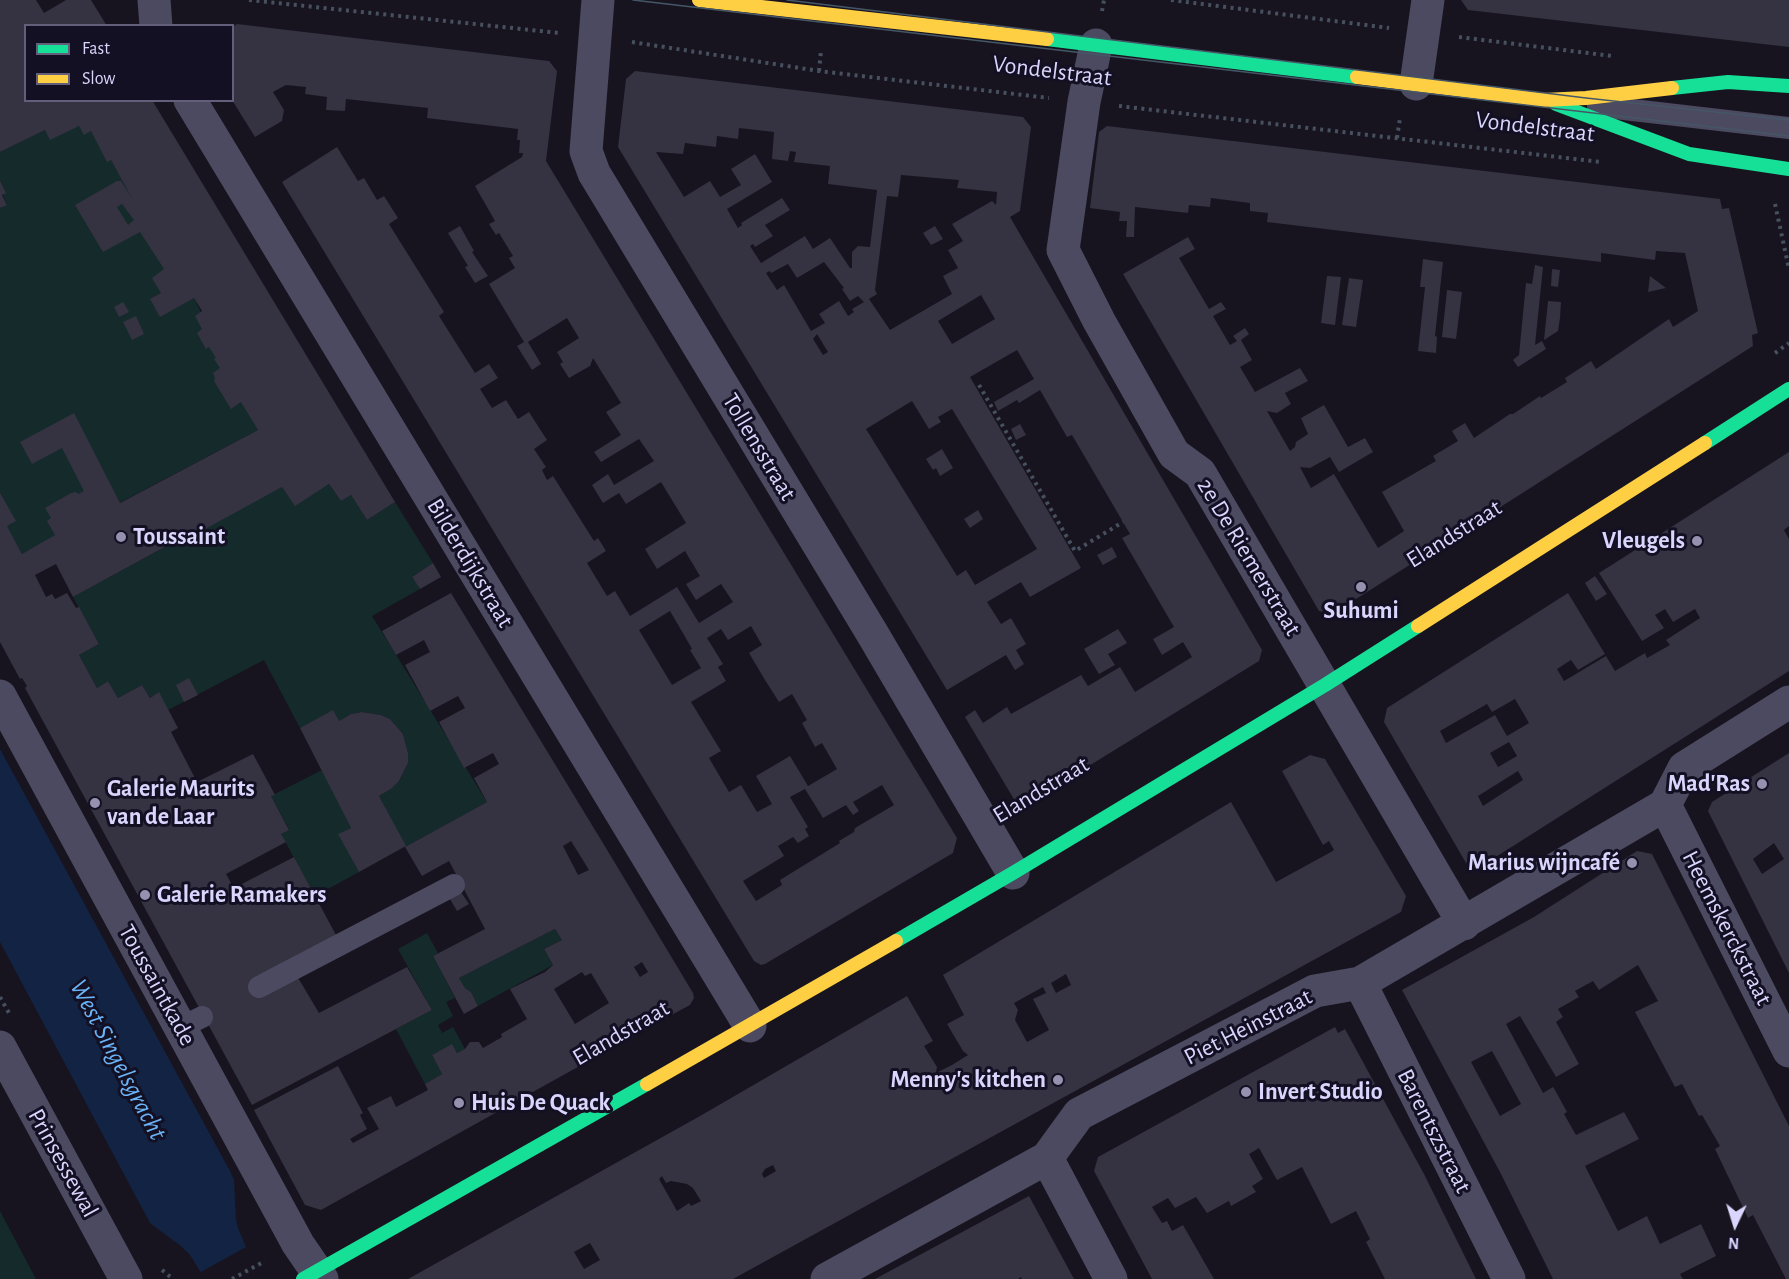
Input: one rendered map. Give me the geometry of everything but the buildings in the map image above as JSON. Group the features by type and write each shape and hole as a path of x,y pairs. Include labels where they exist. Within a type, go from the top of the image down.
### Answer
{"street":[{"path":"154,0 156,24"},
{"name":"Tollensstraat","path":"598,0 586,152 594,173 1013,873"},
{"name":"Vondelstraat","path":"699,0 800,6 1543,100 1586,98 1728,82 1789,86"},
{"path":"1416,84 1428,0"},
{"name":"2e De Riemerstraat","path":"1096,45 1084,102 1064,250 1099,321 1174,454 1200,473 1464,924"},
{"name":"Vondelstraat","path":"1543,100 1689,154 1789,169"},
{"name":"Bilderdijkstraat","path":"191,102 750,1026"},
{"path":"314,1277 1013,873 1325,685 1789,389"},
{"name":"Toussaintkade","path":"0,696 191,1022 314,1277"},
{"path":"1665,805 1684,768 1789,702"},
{"name":"Piet Heinstraat","path":"826,1279 1047,1158 1079,1114 1315,991 1360,983 1665,805"},
{"name":"Heemskerckstraat","path":"1665,805 1789,1051"},
{"name":"Barentszstraat","path":"1360,983 1509,1279"},
{"name":"Prinsessewal","path":"0,1047 126,1279"},
{"path":"1047,1158 1112,1279"}],"lane":[{"name":"Vondelstraat","path":"1543,100 1789,128"},
{"path":"259,987 454,885"}],"path":[{"name":"Vondelstraat","path":"249,0 594,37 819,71 1605,162"},
{"path":"1171,0 1612,56"},
{"path":"1772,195 1789,269"},
{"path":"1772,356 1789,343"},
{"path":"979,385 1075,551 1124,522"},
{"path":"232,1279 256,1266"}],"green space":[{"path":"79,126 91,131 111,160 194,298 258,430 22,554 0,514 0,208 7,204 0,189 0,152 45,130"},
{"path":"329,484 341,501 351,495 367,520 395,502 433,563 412,577 420,589 372,616 487,802 405,847 379,796 399,781 408,763 403,734 390,719 362,712 351,714 339,721 300,728 264,660 168,710 159,693 150,698 142,685 118,698 108,681 97,688 79,655 99,644 73,597 282,487 295,505"},
{"path":"322,770 351,828 339,834 359,872 315,896 281,834 289,829 271,796"},
{"path":"555,929 562,940 544,949 553,965 478,1006 471,992 465,988 459,978"},
{"path":"427,933 438,953 433,956 455,998 446,1002 453,1016 438,1025 442,1033 453,1027 465,1049 457,1053 452,1045 432,1055 442,1074 425,1084 396,1029 432,1010 398,949"},
{"path":"0,1211 36,1279 0,1279"}],"water":[{"name":"West Singelsgracht","path":"0,749 230,1171 234,1180 238,1228 264,1279 205,1279 190,1255 150,1223 0,942"}],"pier":[{"path":"246,1247 264,1279 205,1279 201,1272"}],"tram line":[{"path":"633,0 1789,136"},
{"path":"787,0 1586,98 1789,120"}],"traffic: fast":[{"path":"1047,39 1357,77"},
{"path":"1672,88 1728,82 1789,86"},
{"path":"1556,104 1689,154 1789,169"},
{"path":"1705,443 1789,389"},
{"path":"896,941 1325,685 1418,626"},
{"path":"303,1279 647,1084"}],"traffic: slow":[{"path":"699,0 1047,39"},
{"path":"1357,77 1543,100 1586,98 1672,88"},
{"path":"1418,626 1705,443"},
{"path":"647,1084 896,941"}],"place":[{"name":"Toussaint","path":"121,537"},
{"name":"Vleugels","path":"1697,541"},
{"name":"Suhumi","path":"1361,587"},
{"name":"Mad'Ras","path":"1762,784"},
{"name":"Galerie Maurits van de Laar","path":"95,803"},
{"name":"Marius wijncafé","path":"1632,863"},
{"name":"Galerie Ramakers","path":"145,895"},
{"name":"Menny's kitchen","path":"1058,1080"},
{"name":"Invert Studio","path":"1246,1092"},
{"name":"Huis De Quack","path":"459,1103"}]}
